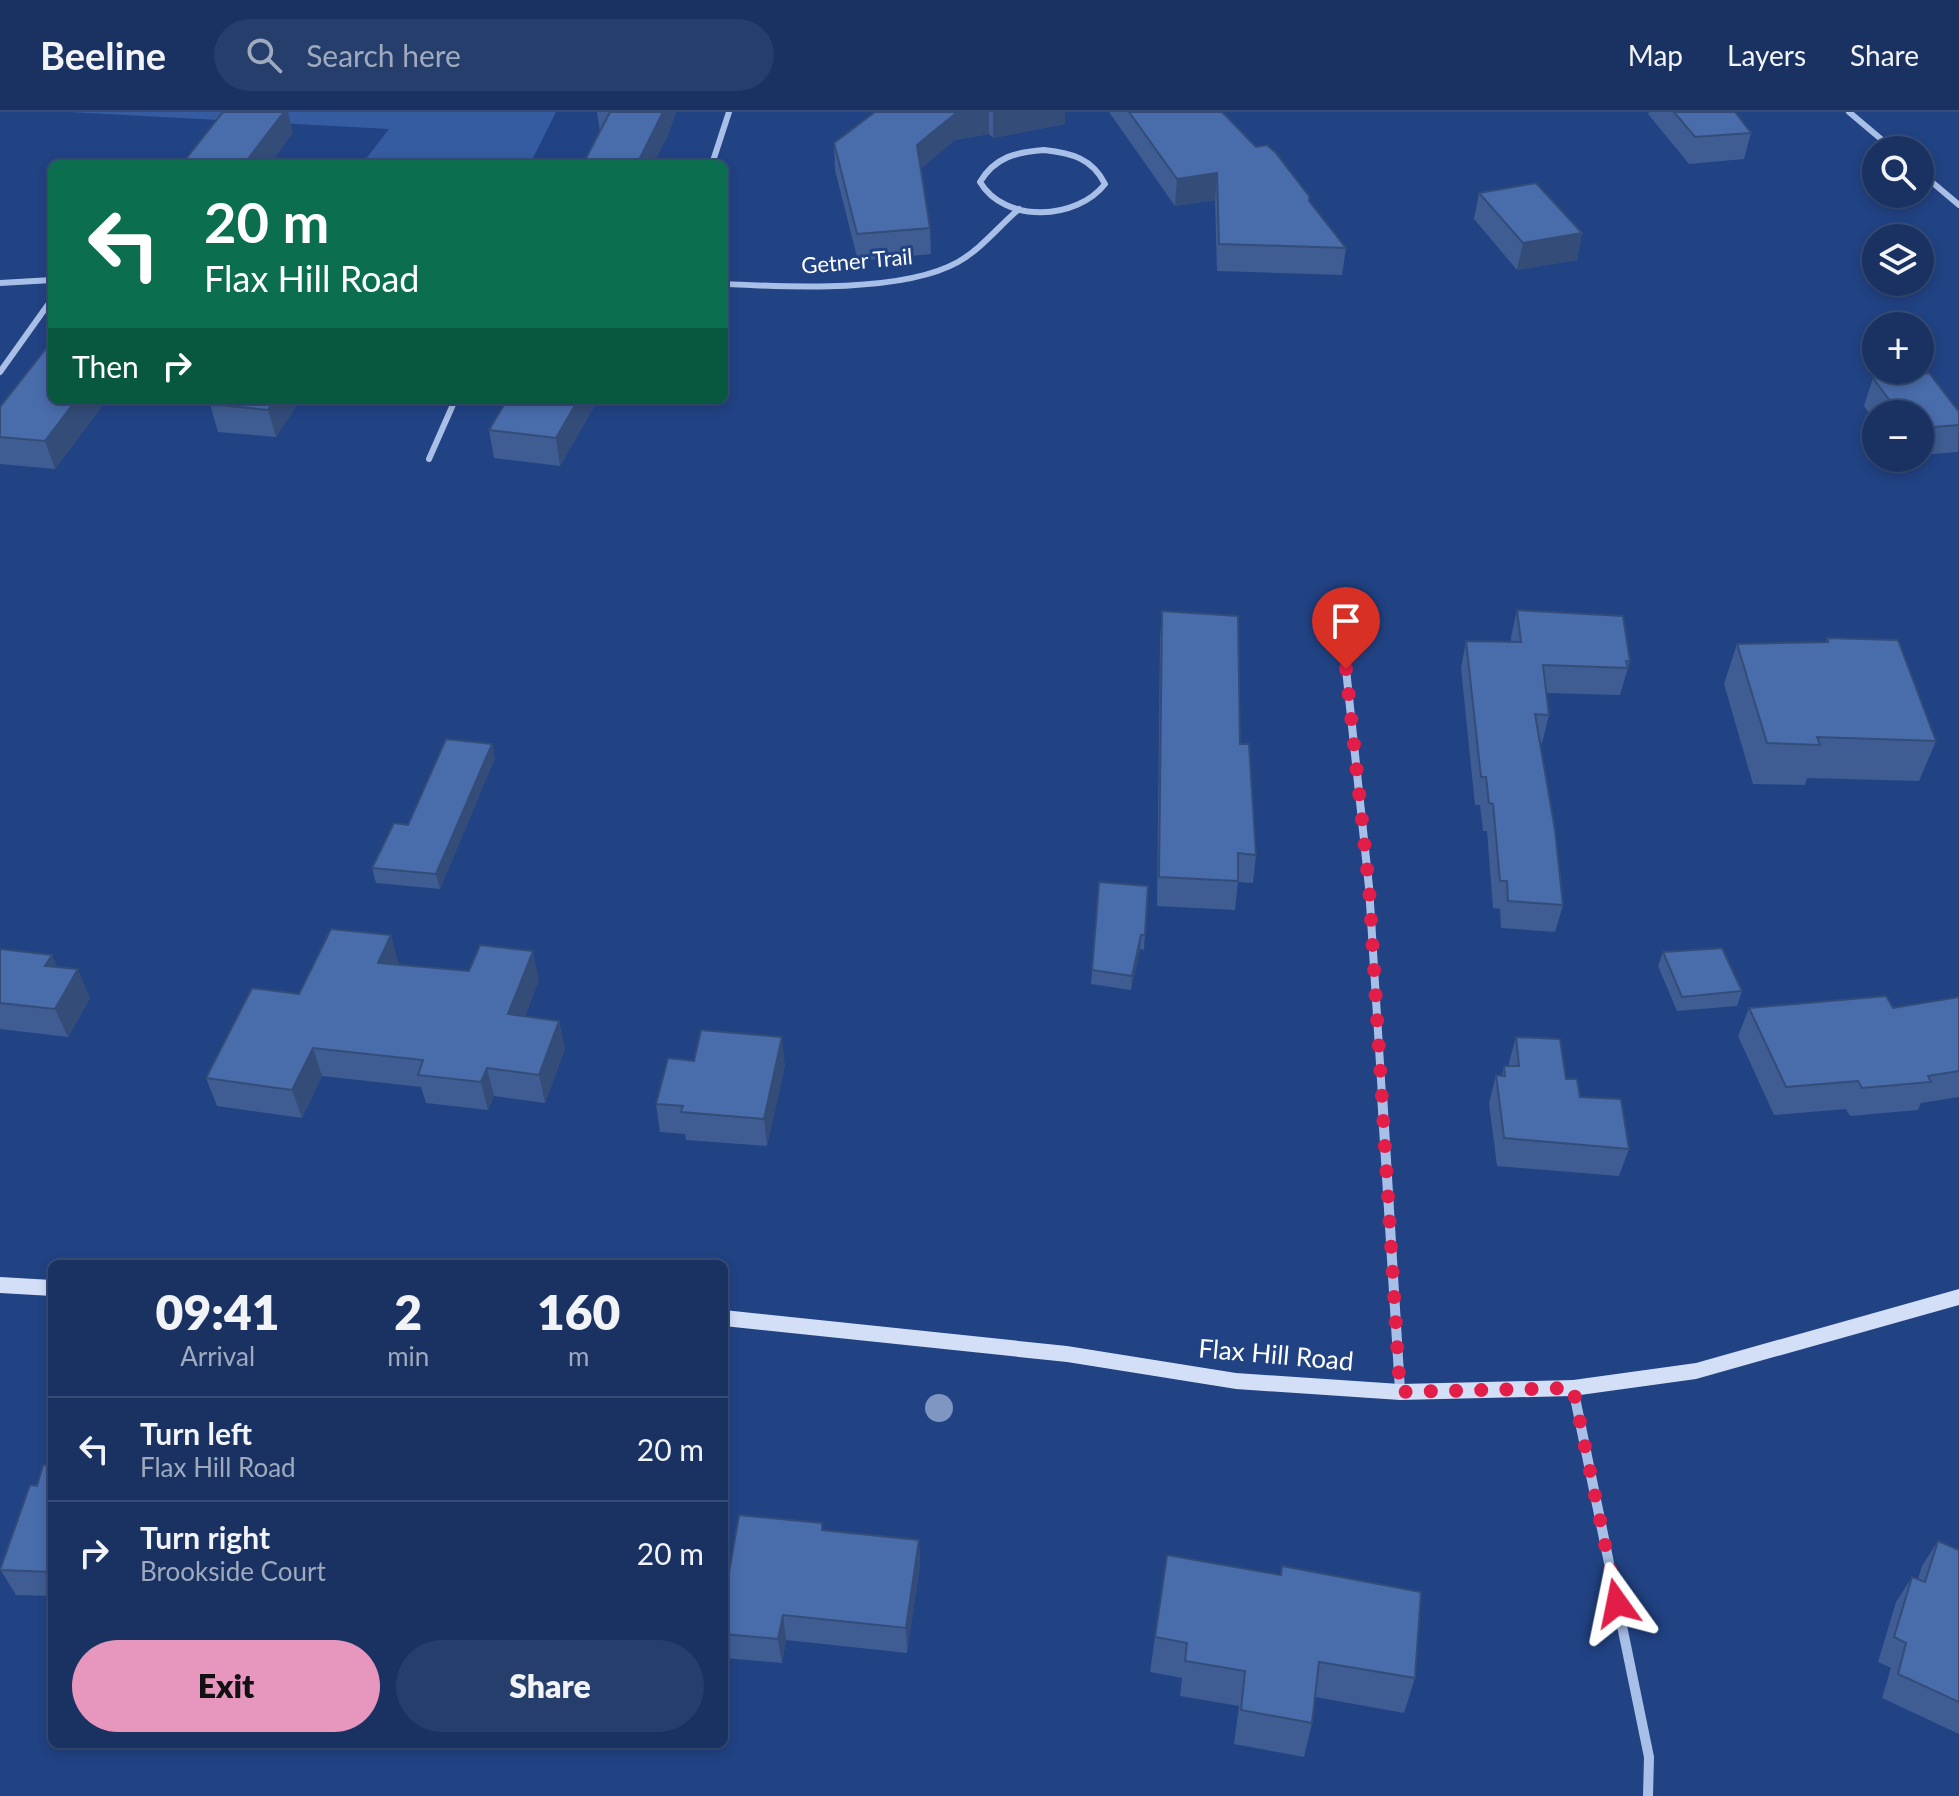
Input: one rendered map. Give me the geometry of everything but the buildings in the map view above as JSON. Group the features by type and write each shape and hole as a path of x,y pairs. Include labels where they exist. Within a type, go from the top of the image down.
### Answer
{"main road":[{"path":"0,1285 48,1288"},
{"name":"Flax Hill Road","path":"728,1318 1067,1354 1236,1381 1400,1392 1573,1388 1696,1371 1959,1297"}],"street":[{"path":"713,160 729,112"},
{"path":"1849,112 1877,136"},
{"path":"1055,151 1093,163 1103,173 1105,184 1099,195 1084,204 1065,210 1019,209 999,203 986,193 980,182 983,171 994,161 1011,154 1055,151"},
{"path":"1934,184 1959,205"},
{"name":"Getner Trail","path":"728,284 764,286 911,278 956,262 1019,209"},
{"path":"0,283 48,280"},
{"path":"0,372 48,305"},
{"path":"429,459 453,404"},
{"path":"1346,669 1369,887 1400,1392"},
{"path":"1573,1388 1649,1757 1648,1796"}],"shaded area":[{"path":"68,112 556,112 532,160 365,160 389,129"}],"route":[{"path":"1346,669 1369,887 1400,1392 1573,1388 1617,1603"}]}
